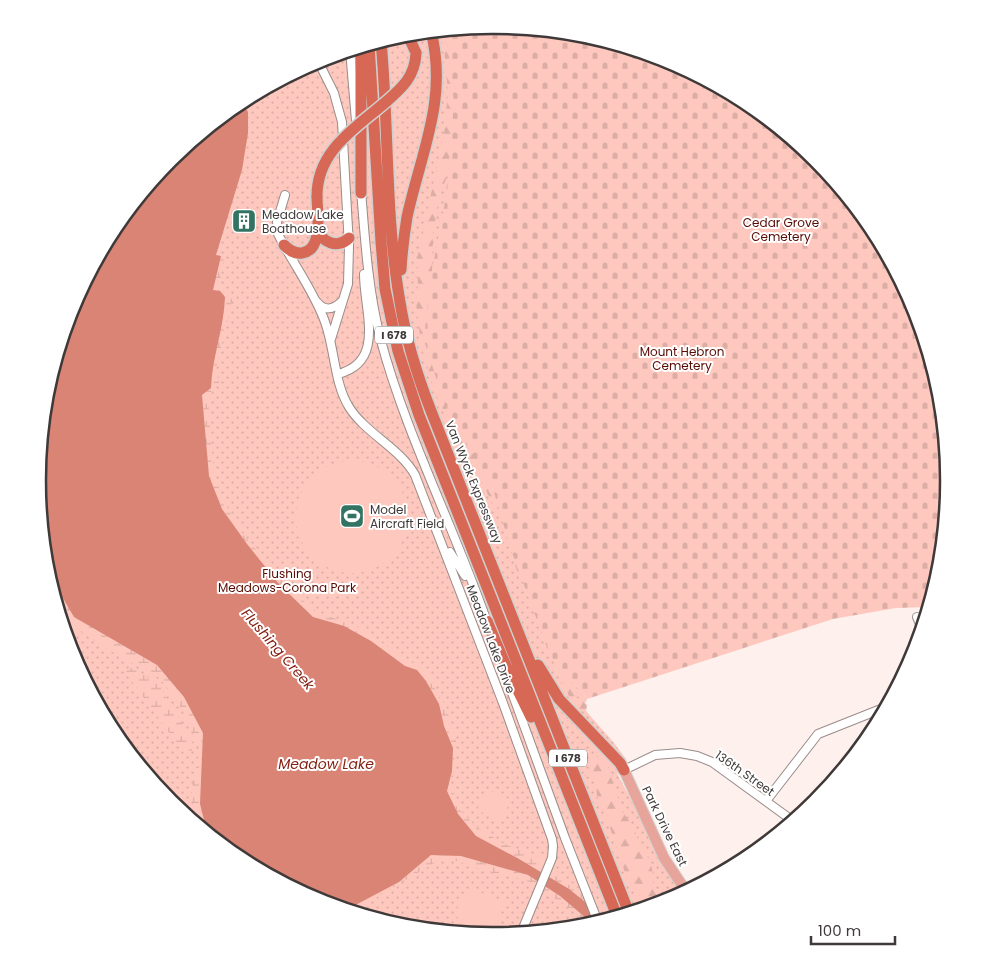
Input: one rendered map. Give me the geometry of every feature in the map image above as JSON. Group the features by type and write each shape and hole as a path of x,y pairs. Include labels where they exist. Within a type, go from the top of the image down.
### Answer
{"highway":[{"path":"400,302 405,229 431,128 436,100 436,64 432,38"},
{"path":"411,41 416,54"},
{"path":"284,245 293,252 305,253 314,245 318,236 316,196 318,179 326,158 338,144 404,85 412,72 417,41"},
{"name":"Van Wyck Expressway","path":"381,48 392,234 400,302 410,347 423,391 627,907"},
{"name":"Van Wyck Expressway","path":"369,51 382,266 389,312 398,350 419,416 615,910"},
{"path":"361,54 361,193"},
{"path":"318,228 322,239 330,243 340,244 349,238"},
{"path":"507,603 541,671 554,692 620,763 624,770"},
{"path":"486,621 598,868"}],"main road":[{"name":"Park Drive East","path":"624,770 664,858 682,885"}],"street":[{"path":"351,57 365,247 374,308 393,382 477,596 565,838 595,915"},
{"path":"321,68 334,93 342,122 349,238 350,271 348,284 332,331 331,341"},
{"name":"Meadow Lake Drive","path":"285,196 277,225 278,234 316,301 324,319 343,393 351,410 413,472 503,703 552,839 553,854 524,926"},
{"path":"338,374 357,366 366,354 369,345 364,282 365,247"},
{"path":"316,301 322,307 329,309 336,307 343,299"},
{"path":"440,538 477,596"},
{"path":"766,801 818,734 875,711"},
{"name":"136th Street","path":"624,770 655,756 668,753 697,756 712,762 787,817"}],"green space":[{"name":"Mount Hebron Cemetery","path":"493,34 522,35 580,42 637,57 691,80 716,94 765,126 788,145 829,186 864,232 894,283 906,310 925,365 936,422 940,480 936,539 921,607 896,608 833,619 587,699 550,655 510,547 492,485 448,415 424,340 430,281 446,197 454,103 447,37"},
{"name":"Flushing Meadows-Corona Park","path":"454,36 504,475 572,681 587,699 584,707 586,711 626,759 621,760 617,764 617,773 677,887 637,904 609,912 551,923 493,927 464,926 406,919 349,904 295,881 245,852 221,835 177,796 139,752 106,704 80,651 61,596 55,568 47,510 46,480 50,422 61,365 80,310 92,283 106,257 139,209 157,186 198,145 245,109 270,94 295,80 349,57 406,42"},
{"path":"441,37 446,37 457,79 459,111 452,166 440,193 433,233 428,343 449,408 474,450 493,467 523,524 520,551 527,578 537,583 548,583 576,697 587,705 586,711 571,707 569,696 556,671 540,594 520,579 512,556 512,530 497,512 474,467 448,424 434,389 421,345 416,302 418,285 417,259 444,134 448,93"},
{"path":"221,256 224,257 220,291 213,290"},
{"path":"220,291 233,297 216,369 219,384 208,400 214,477 228,509 242,533 290,590 317,612 356,626 427,674 433,681 436,692 446,707 456,741 453,778 450,783 462,812 475,826 502,843 541,858 557,869 598,907 602,914 600,914 569,889 476,836 458,814 447,791 452,771 453,748 444,726 439,704 426,681 417,670 405,666 371,641 344,626 313,617 279,584 222,509 209,476 202,395 211,388 211,368 215,363 216,345 221,331"},
{"name":"Model Aircraft Field","path":"352,461 374,465 392,477 404,495 408,517 404,539 392,557 374,569 352,573 330,569 312,557 300,539 296,517 300,495 312,477 330,465"},
{"path":"60,593 74,617 157,665 184,697 203,733 200,804 204,821 194,812 192,800 193,782 199,751 198,743 183,712 170,692 158,677 88,637 69,622"},
{"path":"127,669 136,669 161,687 193,744 192,751 186,754 183,752 126,673"},
{"path":"595,756 600,758 608,767 622,811 633,826 642,850 650,860 653,874 653,889 658,895 638,903 626,876 597,796 596,786 589,770 590,760"},
{"path":"486,789 511,800 501,821 477,810"},
{"path":"431,855 461,856 528,875 560,896 586,918 582,918 567,906 524,879 498,875 457,861 441,859 360,907 354,906 399,882"},
{"path":"470,888 505,902 495,927 461,926 457,916 461,899"}],"water":[{"name":"Meadow Lake","path":"246,108 248,112 248,133 242,170 216,255 221,256 213,290 220,291 225,297 224,309 213,365 211,388 202,395 209,476 222,509 279,584 313,617 344,626 371,641 405,666 417,670 426,681 439,704 444,726 453,748 452,771 447,791 458,814 476,836 569,889 600,914 586,918 560,896 528,875 461,856 431,855 399,882 354,906 295,881 270,867 245,852 204,821 200,804 203,733 184,697 157,665 74,617 61,594 55,568 47,510 46,480 50,422 61,365 70,337 92,283 106,257 139,209 157,186 198,145"}],"place":[{"name":"Meadow Lake Boathouse","path":"244,221"},
{"name":"Model Aircraft Field","path":"352,516"}],"park label":[{"name":"Cedar Grove Cemetery","path":"781,229"}],"water label":[{"name":"Flushing Creek","path":"278,649"}]}
